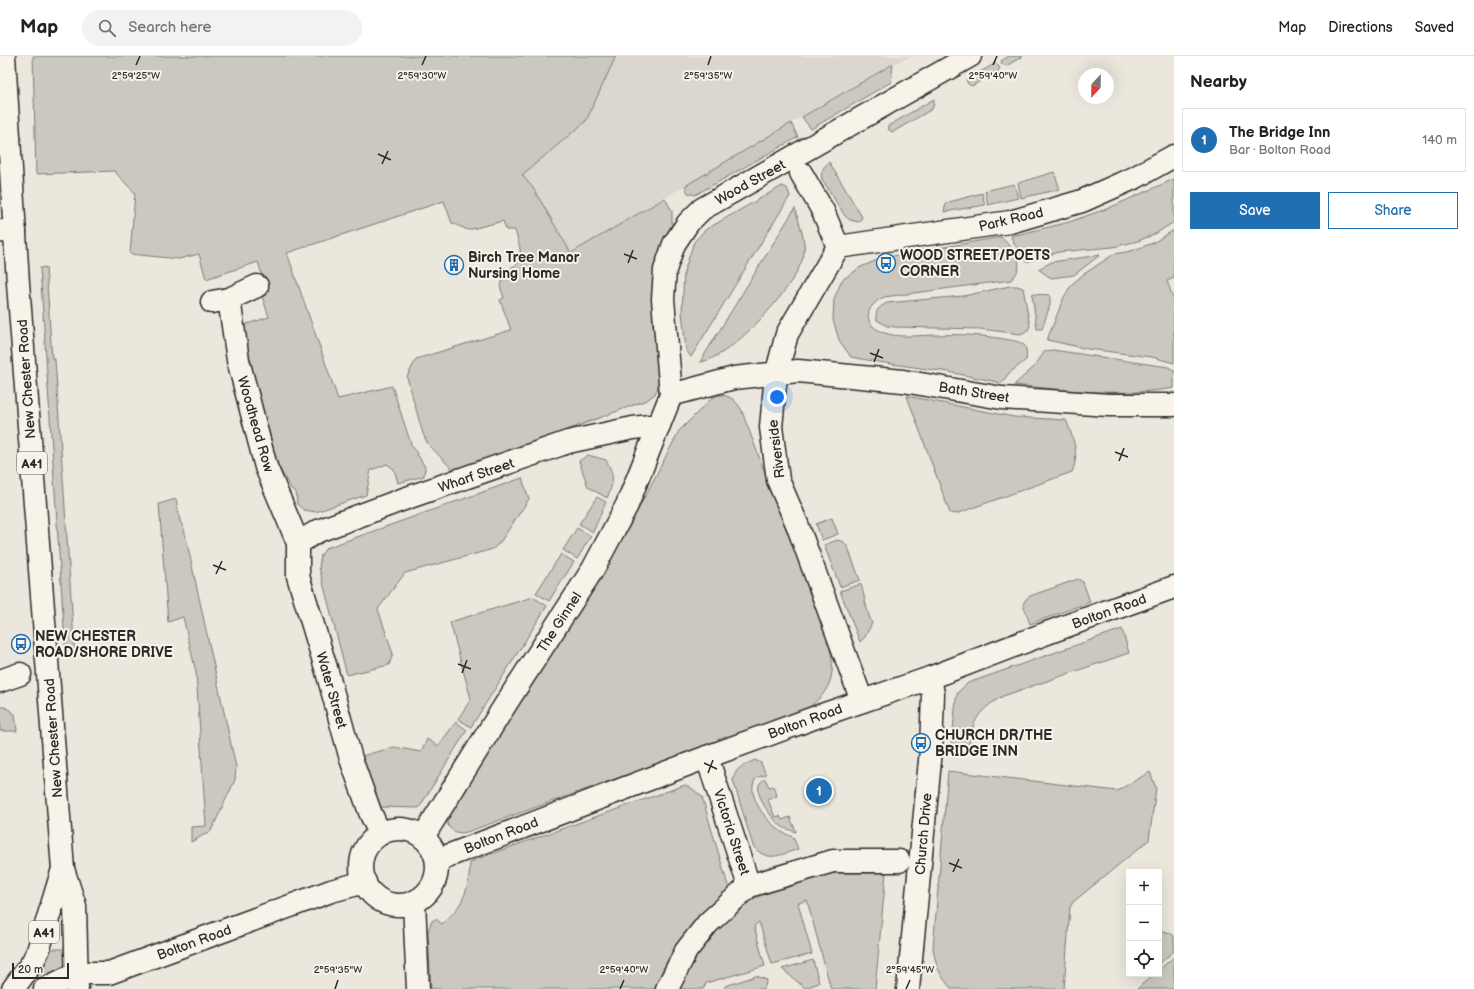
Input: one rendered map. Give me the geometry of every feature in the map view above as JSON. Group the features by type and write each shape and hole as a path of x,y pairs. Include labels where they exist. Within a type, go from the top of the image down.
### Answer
{"main road":[{"name":"New Chester Road","path":"4,56 8,232 63,870 75,906 77,981"},
{"name":"Wood Street","path":"671,395 663,298 665,270 674,244 688,223 702,209 970,56"},
{"name":"Park Road","path":"838,246 1010,222 1082,200 1136,177 1174,156"},
{"path":"801,173 822,210 838,246"},
{"name":"Riverside","path":"838,246 787,334 776,374 771,427 778,480 797,524 862,701"},
{"name":"Woodhead Row","path":"257,286 220,301 238,360 266,467 298,543"},
{"name":"Bath Street","path":"776,374 798,371 903,381 1002,398 1051,402 1109,405 1174,405"},
{"path":"671,395 734,378 776,374"},
{"name":"The Ginnel","path":"423,837 507,702 593,569 627,505 671,395"},
{"name":"Wharf Street","path":"298,543 325,528 568,442 633,428 659,425"},
{"name":"Water Street","path":"298,543 298,576 326,668 351,759 370,812 380,834"},
{"name":"Bolton Road","path":"437,860 707,756 930,678 1174,587"},
{"name":"Church Drive","path":"908,989 931,750 933,694 930,678"},
{"name":"Victoria Street","path":"707,756 749,886"},
{"path":"402,829 423,837 433,850 437,860 438,870 434,882 424,896 414,902 392,904 380,899 371,891 362,874 362,864 364,854 369,844 380,834 389,830 402,829"},
{"path":"668,989 686,951 699,934 708,923 749,886 833,861 899,861"},
{"name":"New Chester Road","path":"13,989 32,963 38,951 63,870"},
{"name":"Bolton Road","path":"45,989 109,973 331,891 365,882"},
{"path":"414,902 418,989"}],"shaded area":[{"path":"33,56 913,56 886,67 571,253 533,188 522,175 206,279 199,254 179,259 161,169 36,174"},
{"path":"33,56 616,56 586,121 522,175 533,188 571,253 665,198 672,211 672,225 664,240 653,288 653,326 661,379 655,394 647,400 455,472 428,444 423,434 407,377 416,359 511,330 500,300 504,298 500,286 508,271 517,265 520,253 515,230 506,230 503,221 468,230 452,223 444,201 287,253 338,399 392,386 411,444 425,467 424,476 398,483 394,469 387,464 371,470 366,495 316,512 304,510 297,504 296,492 291,489 278,465 248,350 244,325 269,317 262,296 268,294 258,262 206,279 199,254 179,259 130,254 135,193 114,171 36,174"},
{"path":"1009,56 1023,56 1006,66 1002,64 1001,61"},
{"path":"996,63 1000,68 998,71 972,86 968,84 966,80"},
{"path":"893,64 891,82 811,129 802,117"},
{"path":"934,99 932,109 893,132 889,130 888,126"},
{"path":"791,123 798,137 695,195 688,193 685,186"},
{"path":"829,162 862,217 859,222 850,220 845,216 822,179 823,169"},
{"path":"1054,172 1060,189 1021,198 1018,183"},
{"path":"1174,179 1174,222 1155,234 1138,241 1113,247 1059,252 1026,262 1012,239 1011,236 1066,223 1109,208"},
{"path":"1014,184 1018,198 988,205 985,191"},
{"path":"782,186 787,188 790,196 691,357 686,350 682,312 684,272 694,242 705,230"},
{"path":"982,193 985,205 944,212 946,203"},
{"path":"795,208 803,236 804,253 800,266 778,300 762,318 729,348 713,358 700,362"},
{"path":"1174,230 1174,278 1167,281 1174,300 1174,363 1152,357 1088,349 1047,340 1064,297 1072,284 1114,254 1131,251 1153,243"},
{"path":"1001,237 1014,252 1019,262 1016,274 1011,280 884,297 872,307 868,317 870,323 874,327 888,334 906,336 970,335 1009,340 1024,345 1027,354 1026,360 1008,374 1002,383 949,372 851,357 839,340 833,320 834,299 842,280 861,267 882,258"},
{"path":"1100,255 1074,275 1051,278 1038,269 1052,262"},
{"path":"46,267 52,359 55,359 75,657 66,658 40,268"},
{"path":"1010,286 1023,288 1030,326 1028,330 1021,334 980,329 895,327 887,326 877,320 876,317 878,310 887,303 963,296"},
{"path":"1032,294 1050,295 1050,305 1042,329 1037,329"},
{"path":"1053,350 1168,367 1174,370 1174,388 1134,392 1094,392 1014,385 1034,367 1045,351"},
{"path":"718,395 731,398 741,409 830,646 832,668 828,686 815,703 804,711 467,832 459,833 453,831 446,819 627,531 679,431 712,398"},
{"path":"907,396 1014,417 1066,420 1075,446 1075,459 1072,472 956,514 950,513"},
{"path":"588,455 606,460 611,470 612,483 607,498 588,487 579,461"},
{"path":"522,478 529,499 501,541 493,549 405,573 378,609 393,654 389,665 347,675 319,567 321,555 326,548"},
{"path":"597,497 606,502 593,532 579,524"},
{"path":"176,499 180,521 184,529 236,767 235,780 211,831 191,842 191,827 206,826 196,672 183,617 168,622 159,504"},
{"path":"832,518 838,534 822,540 816,524"},
{"path":"577,528 591,536 577,559 563,550"},
{"path":"837,540 844,542 848,548 860,580 840,587 824,545"},
{"path":"561,554 574,562 549,601 536,593"},
{"path":"1078,579 1083,582 1090,602 1030,624 1023,604 1026,599 1030,596"},
{"path":"861,584 872,623 865,637 860,642 840,591"},
{"path":"533,597 547,606 471,727 458,719 471,699 450,622"},
{"path":"1122,629 1129,653 1003,696 986,707 976,719 971,733 968,752 951,750 956,699 958,692 968,683"},
{"path":"0,707 5,707 15,714 17,731 0,731"},
{"path":"456,722 467,730 419,808 380,807 362,756 394,747 421,752 427,739 438,746"},
{"path":"755,760 761,763 766,775 758,777 755,780 753,793 755,800 759,808 774,826 793,837 798,849 780,855 769,856 758,851 753,846 733,780 738,769"},
{"path":"948,771 1117,791 1150,772 1156,788 1149,840 1073,902 1070,907 1064,989 952,989 941,975 935,960 933,948"},
{"path":"765,779 769,787 773,786 777,796 768,800 775,817 780,816 782,820 790,817 796,832 781,826 762,802 758,789 760,783"},
{"path":"685,785 702,797 729,889 707,909 683,937 662,971 655,989 431,989 428,931 432,921 436,919 442,924 460,904 464,897 468,882 470,863 477,859"},
{"path":"829,873 886,873 875,989 831,989 807,900 798,903 812,954 772,964 759,922 754,926 765,966 706,983 703,989 678,989 697,952 737,910 753,899 795,881"},
{"path":"1162,931 1174,936 1174,951 1162,961"},
{"path":"51,949 68,949 69,970 31,980"},
{"path":"1174,957 1174,989 1137,989 1151,977 1162,977 1162,967"},
{"path":"813,960 819,983 805,988 782,969"},
{"path":"756,976 767,980 764,989 725,989 725,986"}],"place":[{"name":"WOOD STREET/POETS CORNER","path":"886,263"},
{"name":"Birch Tree Manor Nursing Home","path":"454,265"},
{"name":"NEW CHESTER ROAD/SHORE DRIVE","path":"21,644"},
{"name":"CHURCH DR/THE BRIDGE INN","path":"921,743"},
{"name":"The Bridge Inn","path":"819,791"}]}
